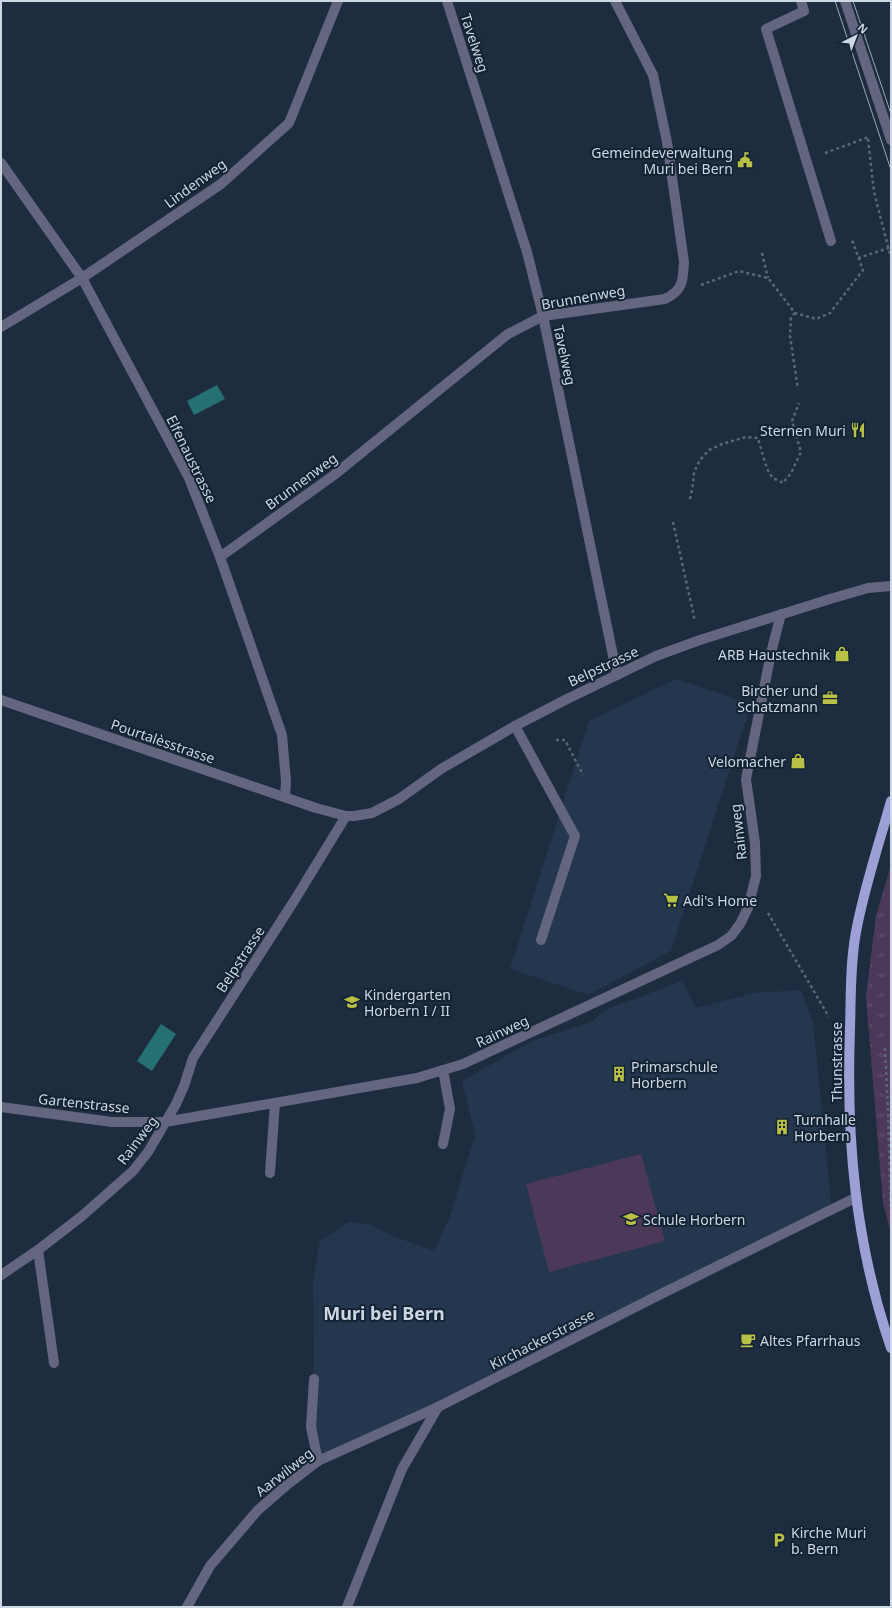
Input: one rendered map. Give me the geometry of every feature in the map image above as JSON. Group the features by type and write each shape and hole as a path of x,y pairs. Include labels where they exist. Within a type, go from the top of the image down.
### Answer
{"main road":[{"name":"Thunstrasse","path":"891,801 868,882 856,932 852,962 849,1051 851,1136 860,1232 868,1272 891,1348"}],"street":[{"name":"Lindenweg","path":"1,327 82,278 221,184 289,123 338,1"},
{"name":"Tavelweg","path":"447,1 527,252 543,316 617,675"},
{"name":"Brunnenweg","path":"220,557 334,475 508,334 543,316 665,299 678,290 683,276 684,262 667,142 653,75 615,1"},
{"path":"801,1 804,11 766,29 831,241"},
{"path":"845,1 891,140"},
{"name":"Elfenaustrasse","path":"1,163 82,278 189,478 220,557 282,735 285,759 285,797"},
{"name":"Belpstrasse","path":"316,808 346,816 372,813 399,799 441,769 515,726 656,656 781,614 868,588 891,586"},
{"name":"Rainweg","path":"1,1275 38,1250 82,1216 133,1171 148,1152 165,1122 417,1078 463,1064 718,945 731,936 740,924 748,908 756,876 755,844 746,780 771,653 781,614"},
{"name":"Pourtalèsstrasse","path":"1,700 316,808"},
{"path":"515,726 575,836 541,940"},
{"name":"Belpstrasse","path":"165,1122 176,1104 184,1086 193,1058 294,901 346,816"},
{"path":"443,1070 450,1109 443,1144"},
{"path":"270,1174 275,1103"},
{"name":"Gartenstrasse","path":"1,1107 112,1122 165,1122"},
{"name":"Kirchackerstrasse","path":"438,1407 661,1294 856,1198"},
{"path":"38,1250 54,1363"},
{"path":"314,1379 311,1427 318,1461"},
{"path":"347,1607 402,1469 438,1407"},
{"name":"Aarwilweg","path":"187,1607 210,1566 258,1510 288,1484 318,1461 438,1407"}],"path":[{"path":"805,160 868,138 874,192 891,258"},
{"path":"762,253 768,278 796,313 816,319 830,313 863,270 850,234 831,241"},
{"path":"858,258 889,248"},
{"path":"705,284 739,271 768,278"},
{"path":"796,313 791,318 790,336 798,389"},
{"path":"690,499 694,472 700,460 710,450 722,444 746,437 758,438 766,466 772,477 783,483 791,473 801,452 792,421 799,403"},
{"path":"673,522 700,640"},
{"path":"556,740 565,740 583,775"},
{"path":"753,888 849,1051"},
{"path":"885,1048 891,1223"},
{"path":"886,1060 891,1061"}],"shaded area":[{"path":"217,385 225,399 194,415 187,401"},
{"path":"676,679 751,704 671,951 588,995 510,969 589,721"},
{"name":"Schule Horbern","path":"682,981 696,1008 754,993 801,990 813,1022 832,1210 318,1461 311,1427 314,1379 313,1281 320,1241 348,1222 369,1224 393,1236 434,1251 450,1216 475,1135 462,1081 532,1041 592,1022 605,1010"},
{"path":"161,1024 176,1034 152,1071 137,1061"}],"green space":[{"path":"891,865 891,1234 883,1203 866,997 876,916"},
{"path":"641,1154 665,1241 549,1272 526,1184"}],"tram line":[{"path":"835,1 891,170"},
{"path":"853,1 891,114"}],"place":[{"name":"Gemeindeverwaltung Muri bei Bern","path":"745,160"},
{"name":"Sternen Muri","path":"858,430"},
{"name":"ARB Haustechnik","path":"842,654"},
{"name":"Bircher und Schatzmann","path":"830,698"},
{"name":"Velomacher","path":"798,761"},
{"name":"Adi's Home","path":"671,900"},
{"name":"Kindergarten Horbern I / II","path":"352,1002"},
{"name":"Primarschule Horbern","path":"619,1074"},
{"name":"Turnhalle Horbern","path":"782,1127"},
{"name":"Schule Horbern","path":"631,1219"},
{"name":"Altes Pfarrhaus","path":"748,1340"},
{"name":"Kirche Muri b. Bern","path":"779,1540"}],"district":[{"name":"Muri bei Bern","path":"384,1313"}]}
